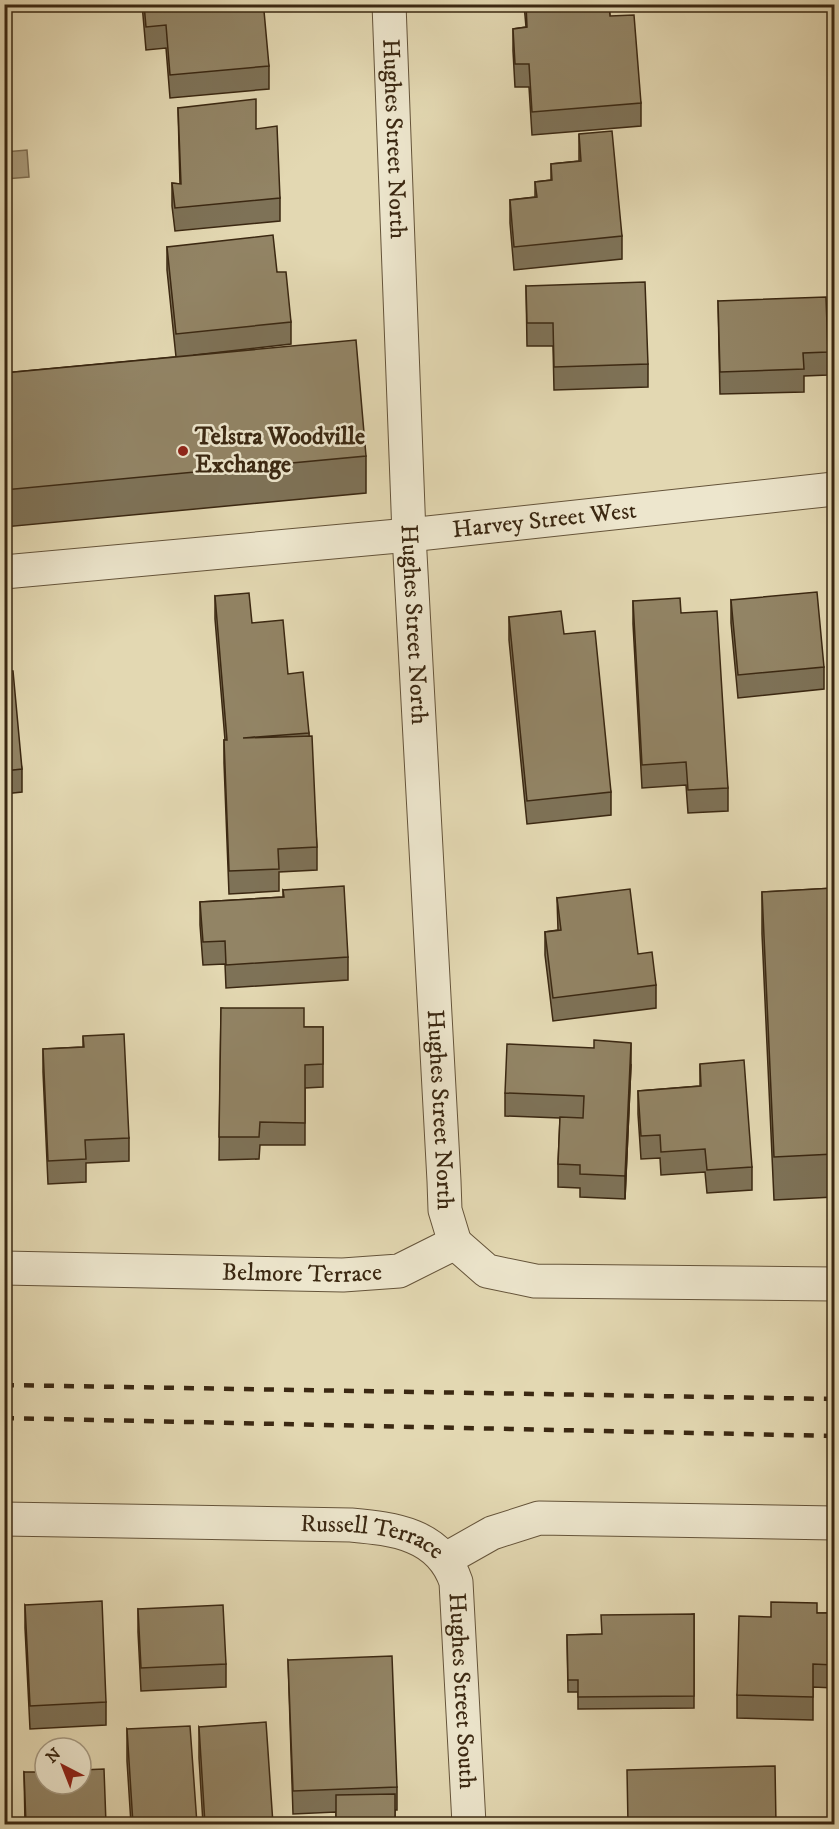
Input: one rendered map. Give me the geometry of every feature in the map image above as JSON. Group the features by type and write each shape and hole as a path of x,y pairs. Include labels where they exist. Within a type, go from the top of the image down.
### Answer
{"street":[{"name":"Hughes Street North","path":"389,4 409,535 446,1210 455,1243"},
{"name":"Harvey Street West","path":"4,572 409,535 834,489"},
{"name":"Belmore Terrace","path":"4,1268 343,1275 399,1271 455,1243"},
{"path":"455,1243 487,1271 536,1281 834,1284"},
{"name":"Russell Terrace","path":"4,1519 391,1528 415,1536 446,1559 492,1533 539,1518 834,1523"},
{"name":"Hughes Street South","path":"446,1559 456,1582 469,1824"}],"shaded area":[{"path":"27,150 29,177 5,179 5,152"}],"building":[{"path":"144,4 253,4 254,11 264,11 269,66 170,75 166,25 146,27"},
{"path":"526,4 609,4 610,16 634,15 641,103 532,112 529,64 515,64 513,29 527,27"},
{"path":"256,99 256,129 277,126 280,198 175,208 172,183 181,184 178,108"},
{"path":"612,131 622,236 514,247 510,200 537,197 535,182 552,180 551,164 581,161 579,134"},
{"path":"273,235 277,272 286,272 291,322 176,334 167,247"},
{"path":"645,282 648,364 554,367 553,323 527,323 526,286"},
{"path":"826,297 828,352 803,353 804,369 720,372 718,301"},
{"name":"Telstra Woodville Exchange","path":"356,340 366,456 4,490 4,373"},
{"path":"817,592 824,667 738,675 731,600"},
{"path":"249,593 252,623 283,620 288,674 303,672 309,733 243,738 312,736 317,847 278,849 279,869 229,871 224,740 227,740 215,596"},
{"path":"680,598 681,613 717,611 728,788 688,790 686,762 642,765 633,601"},
{"path":"561,611 564,634 595,631 611,792 527,801 509,617"},
{"path":"4,671 13,671 22,769 4,771"},
{"path":"344,886 348,957 226,965 225,941 203,942 200,902 284,897 283,890"},
{"path":"834,888 834,1154 774,1157 762,892"},
{"path":"630,889 638,954 652,952 656,985 553,998 545,932 561,930 557,898"},
{"path":"221,1008 304,1008 304,1027 323,1027 323,1064 305,1065 305,1123 260,1122 259,1137 219,1137"},
{"path":"124,1034 129,1138 85,1140 86,1159 48,1161 43,1049 84,1047 83,1036"},
{"path":"594,1040 631,1043 625,1176 580,1174 580,1165 558,1164 560,1117 583,1118 584,1096 505,1093 507,1044 594,1048"},
{"path":"744,1060 752,1167 707,1170 705,1149 661,1152 660,1135 641,1136 638,1091 701,1086 700,1064"},
{"path":"4,1080 8,1146 4,1146"},
{"path":"102,1601 106,1702 30,1706 25,1605"},
{"path":"771,1602 817,1603 817,1613 834,1613 834,1665 813,1664 813,1697 737,1695 739,1616 771,1617"},
{"path":"223,1605 226,1664 141,1668 138,1609"},
{"path":"694,1614 694,1696 578,1697 578,1680 568,1680 567,1635 602,1634 601,1615"},
{"path":"392,1656 397,1787 293,1791 288,1660"},
{"path":"266,1722 273,1824 205,1824 199,1727"},
{"path":"190,1726 197,1824 133,1824 127,1729"},
{"path":"775,1766 776,1824 628,1824 627,1770"},
{"path":"93,1769 104,1769 106,1824 26,1824 24,1772 33,1772 33,1796 93,1796"},
{"path":"395,1794 395,1824 336,1824 336,1795"}],"railway":[{"path":"4,1385 834,1399"},
{"path":"4,1418 834,1436"}],"place":[{"name":"Telstra Woodville Exchange","path":"183,451"}]}
